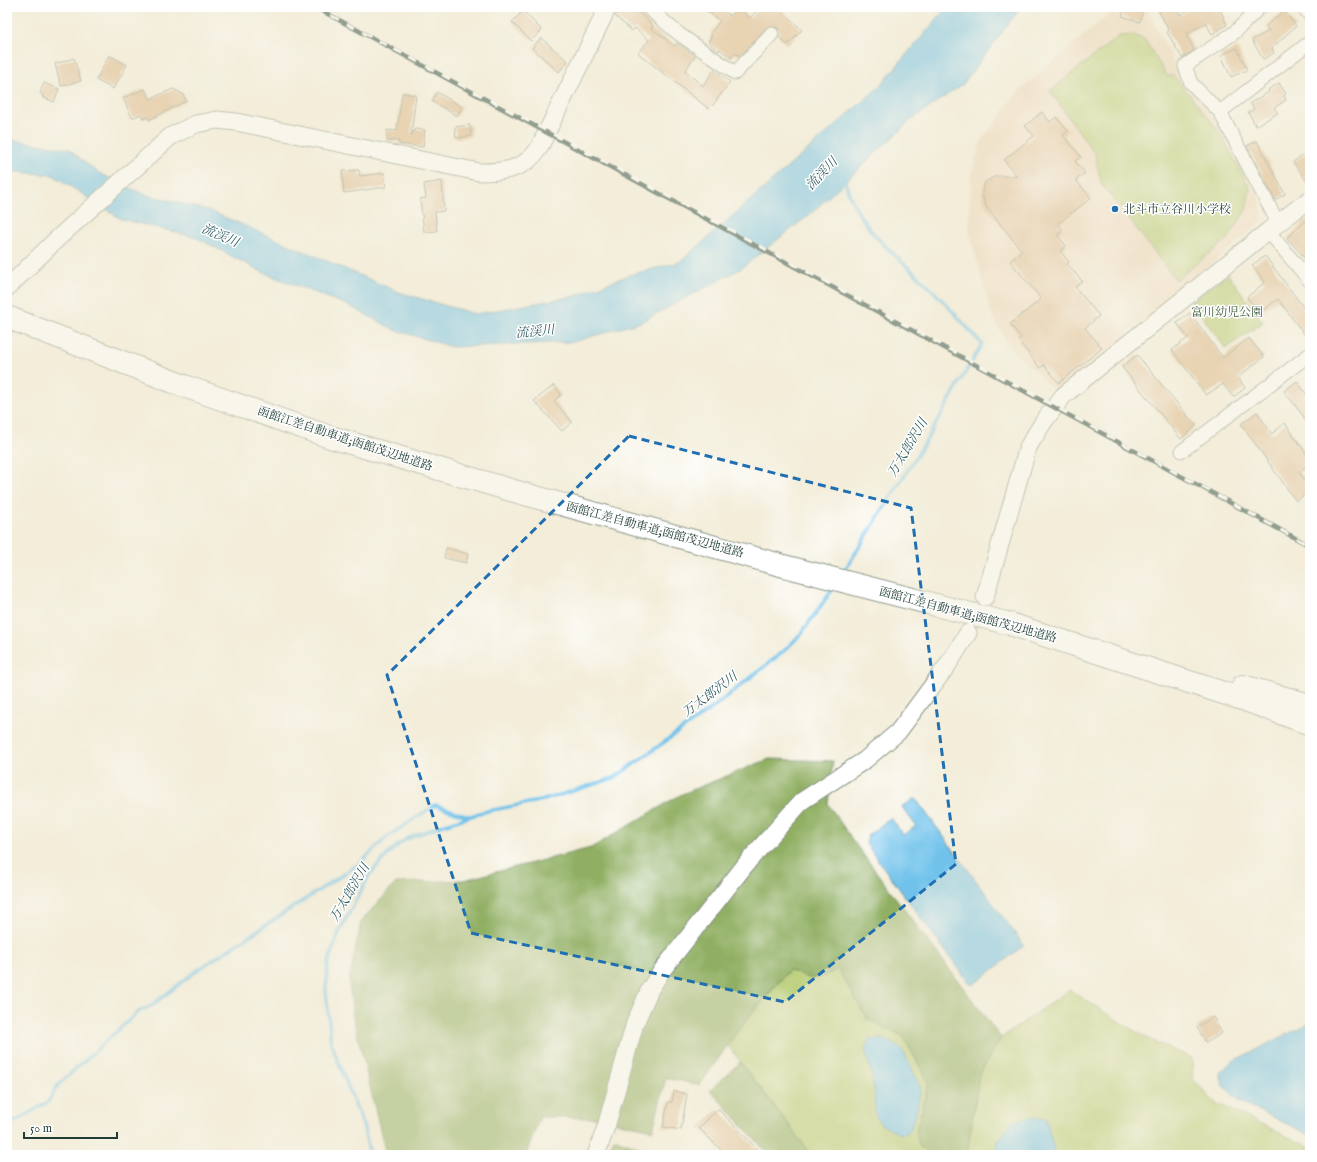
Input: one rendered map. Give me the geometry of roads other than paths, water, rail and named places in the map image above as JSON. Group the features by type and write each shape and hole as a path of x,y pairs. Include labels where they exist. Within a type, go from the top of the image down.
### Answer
{"highway":[{"name":"函館江差自動車道;函館茂辺地道路","path":"7,317 184,386 330,437 521,493 784,566 1010,624 1245,700 1310,724"},
{"path":"1046,635 1284,696 1310,705"},
{"path":"1245,700 1310,737"}],"street":[{"path":"7,288 58,238 171,136 185,128 206,122 224,120 479,172 502,172 514,169 533,157 539,148 608,7"},
{"path":"648,7 679,34 735,73 772,34"},
{"path":"1260,7 1235,32 1185,66 1191,83 1220,112 1273,227 1310,281"},
{"path":"1303,7 1310,15"},
{"path":"1220,112 1310,42"},
{"path":"985,597 1028,447 1063,396 1310,199"},
{"path":"1182,451 1310,354"},
{"path":"596,1155 606,1127 635,1023 650,989 663,969 750,859 802,801 865,760 898,732 947,666 968,634"}],"water":[{"name":"流渓川","path":"947,7 1021,7 963,84 910,121 808,216 740,269 641,322 573,342 452,347 395,330 349,306 262,272 195,237 121,219 53,175 7,171 7,139 69,149 97,172 143,194 208,210 401,293 475,314 575,296 629,275 680,262 878,88"},
{"path":"915,798 1023,944 1022,947 973,985 970,984 866,844 868,835 891,818 903,835 916,826 902,807"},
{"path":"1310,1023 1310,1135 1239,1101 1223,1085 1220,1073 1231,1062"},
{"path":"881,1039 895,1044 904,1053 921,1088 917,1109 910,1131 901,1134 891,1130 879,1122 875,1113 872,1074 865,1049 869,1040"},
{"path":"1032,1117 1046,1119 1055,1155 996,1155 998,1141 1013,1121"}],"waterway":[{"name":"万太郎沢川","path":"843,573 926,441 982,344 933,291 888,249 867,225 850,196 844,178"},
{"name":"万太郎沢川","path":"370,1155 363,1125 331,1043 326,990 328,963 339,932 370,874 391,851 406,839 483,812 544,800 614,778 715,706 785,650 801,634 834,587"},
{"path":"7,1126 48,1102 58,1085 138,1012 151,1006 196,971 359,864 387,837 435,805 468,816"}],"railway":[{"path":"315,7 689,208 1310,546"}],"place":[{"name":"北斗市立谷川小学校","path":"1115,209"}],"park label":[{"name":"富川幼児公園","path":"1227,312"}]}
